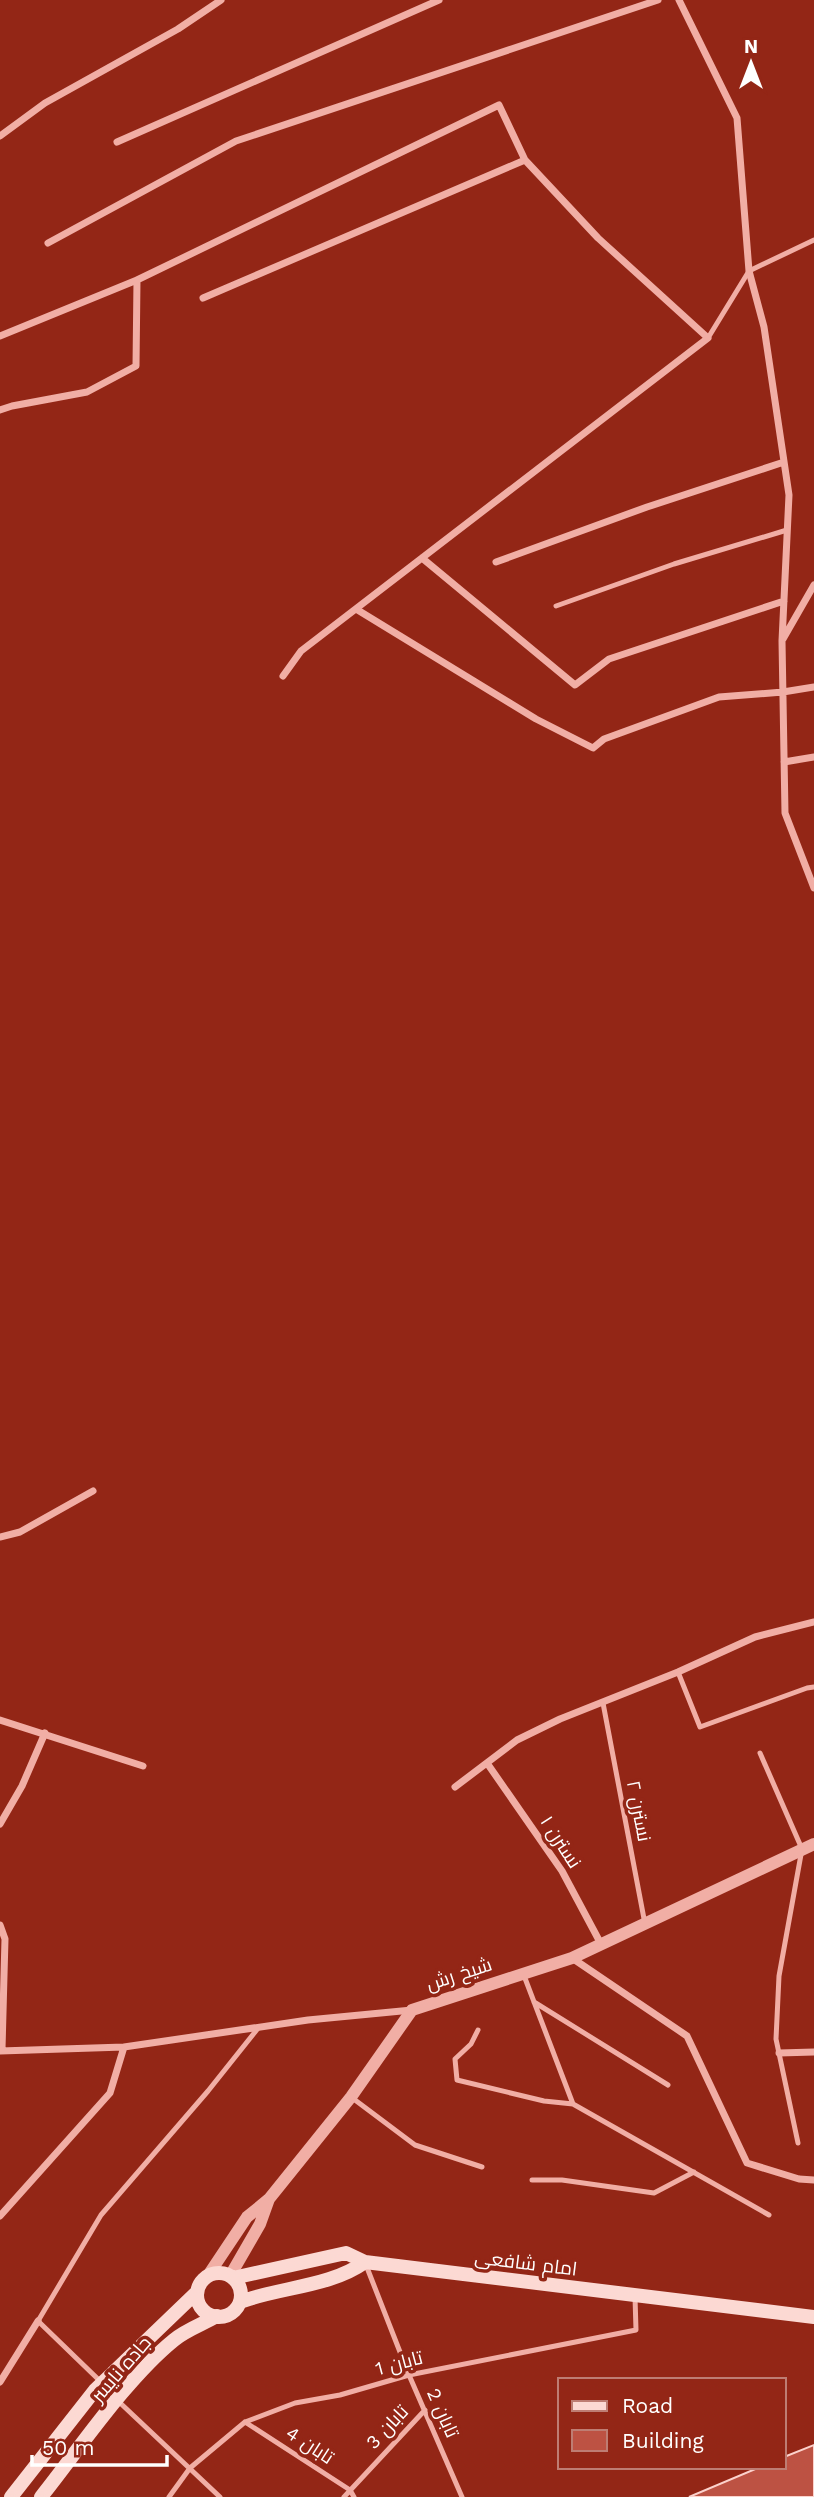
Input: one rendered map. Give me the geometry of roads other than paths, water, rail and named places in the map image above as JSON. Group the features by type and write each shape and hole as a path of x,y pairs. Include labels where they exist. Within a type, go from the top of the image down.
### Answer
{"main road":[{"name":"امام شافعی","path":"232,2277 346,2253 365,2262 814,2317"},
{"path":"197,2292 200,2305 210,2315 228,2315 240,2302 260,2294 349,2274 365,2262"},
{"path":"11,2497 102,2383 197,2292 202,2281 218,2273 232,2277 240,2289 240,2302"},
{"name":"جاده نایسر","path":"41,2497 117,2400 155,2357 176,2338 217,2316"}],"street":[{"path":"0,136 45,103 178,29 221,0"},
{"path":"117,142 439,0"},
{"path":"48,243 236,141 658,0"},
{"path":"679,0 737,118 749,271 764,327 789,495 782,641 785,813 814,888"},
{"path":"0,336 137,280 499,105 525,160 598,238 708,338 301,651 283,676"},
{"path":"203,298 525,160"},
{"path":"0,410 12,405 87,393 136,366 137,280"},
{"path":"496,562 647,507 784,462"},
{"path":"422,558 575,685 609,659 784,601"},
{"path":"782,641 814,585"},
{"path":"356,609 536,719 593,748 604,738 719,697 814,687"},
{"path":"784,762 814,757"},
{"path":"0,1537 20,1532 93,1490"},
{"path":"455,1787 517,1740 560,1718 678,1672 755,1637 814,1622"},
{"path":"0,1720 143,1766"},
{"path":"0,1824 22,1786 45,1733"},
{"name":"نسترن ۱","path":"487,1763 562,1871 601,1944"},
{"name":"شیخ رش","path":"232,2277 260,2224 269,2199 351,2097 412,2010 572,1958 808,1847"},
{"path":"0,1925 5,1940 1,2050 124,2047 259,2027 412,2010"},
{"path":"572,1958 687,2036 747,2163 799,2179 814,2180"},
{"path":"0,2216 110,2093 124,2047"},
{"path":"779,2053 814,2052"},
{"path":"207,2277 247,2217 269,2199"},
{"path":"0,2382 38,2321"}],"lane":[{"path":"708,338 749,271 814,240"},
{"path":"556,606 674,564 787,530"},
{"path":"678,1672 700,1727 807,1688 814,1688"},
{"name":"نسترن ۲","path":"603,1703 645,1924"},
{"path":"760,1753 808,1847 779,1976 776,2039 798,2143"},
{"path":"523,1973 573,2104"},
{"path":"533,2001 668,2085"},
{"path":"102,2383 38,2321 101,2215 208,2091 259,2027"},
{"path":"478,2030 471,2043 455,2059 457,2080 544,2101 573,2104 769,2214"},
{"path":"351,2097 415,2145 481,2167"},
{"path":"532,2180 562,2180 654,2193 694,2172"},
{"name":"تابان 2","path":"365,2262 409,2375 462,2497"},
{"name":"تابان 1","path":"169,2497 190,2468 245,2422 295,2403 340,2395 409,2375 636,2330 635,2296"},
{"path":"117,2400 220,2497"},
{"name":"تابان 3","path":"344,2497 425,2410"},
{"name":"تابان 4","path":"245,2422 350,2490 354,2497"}]}
